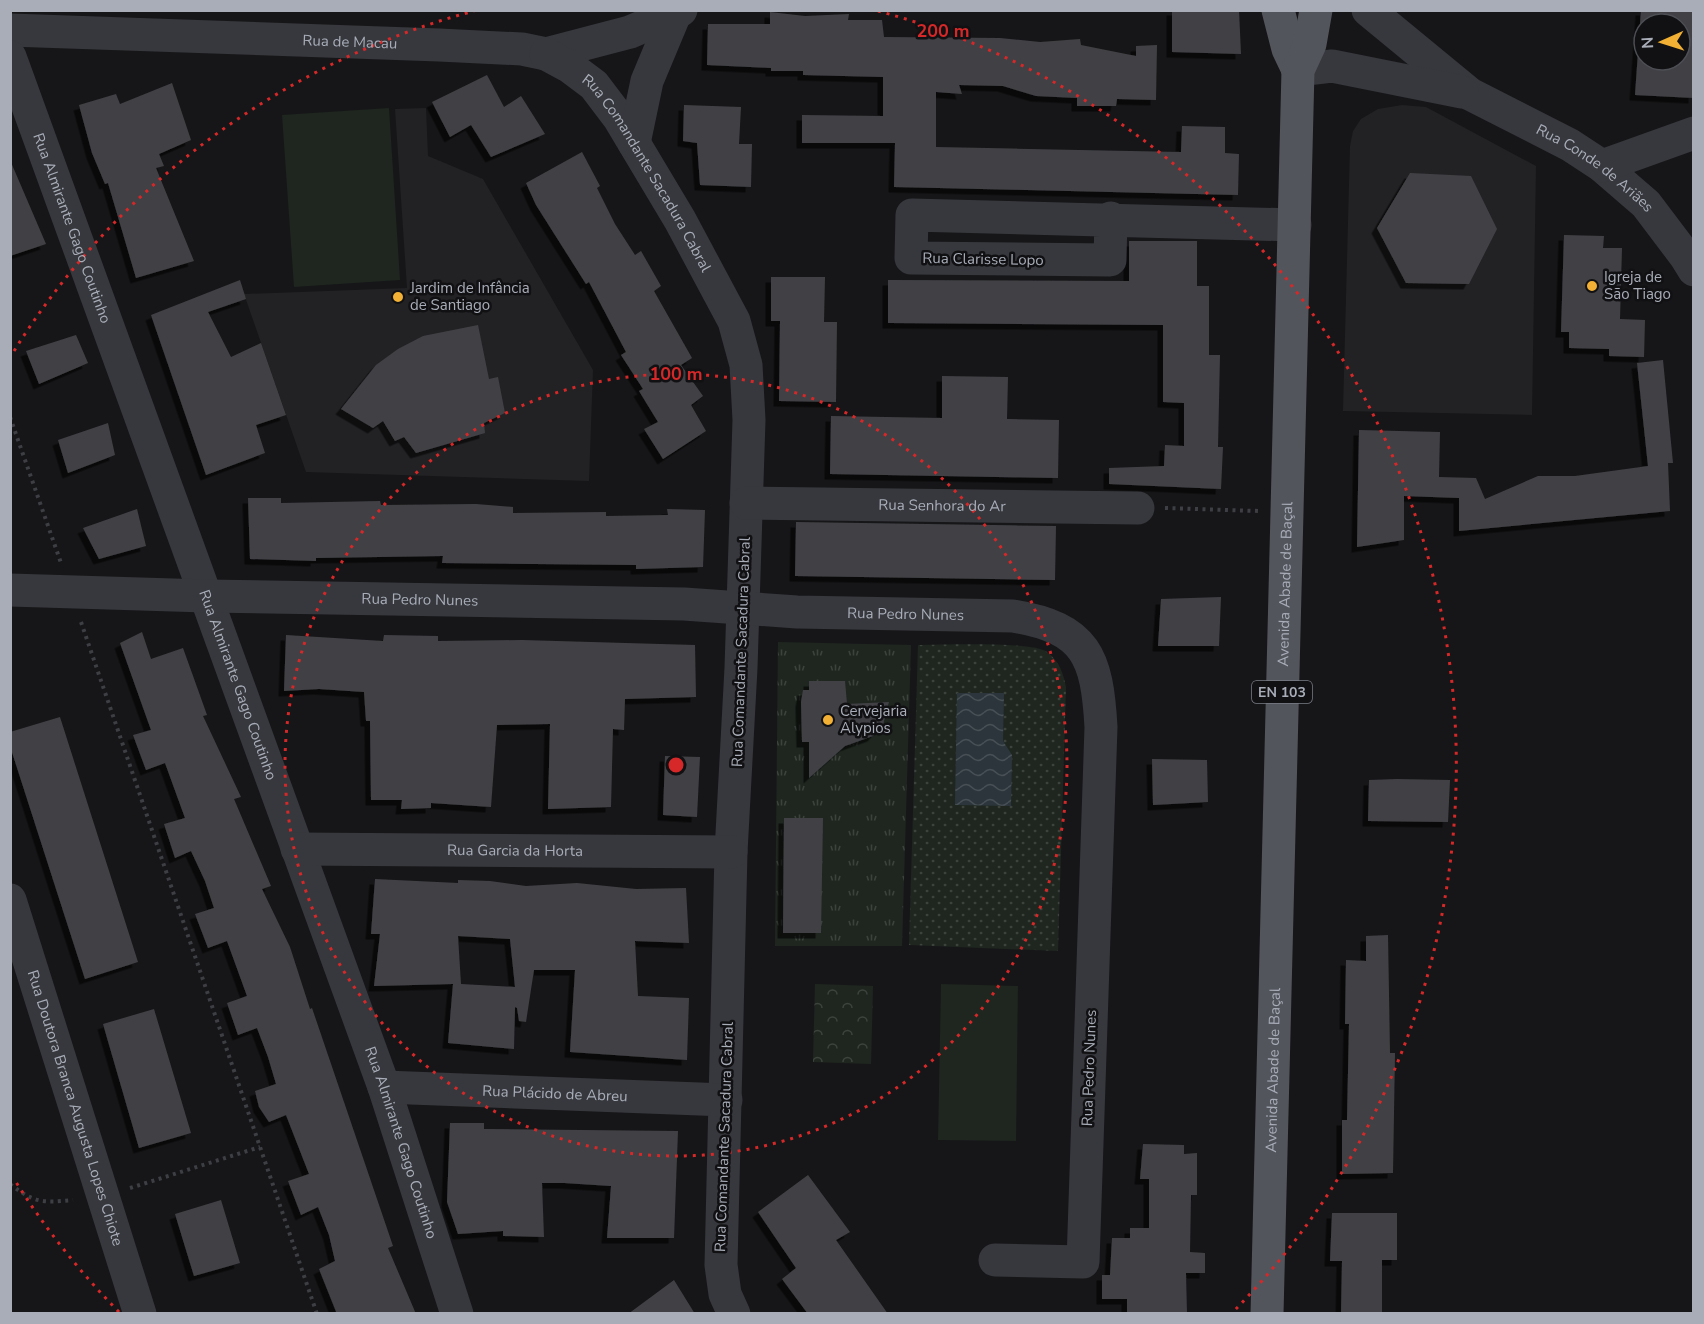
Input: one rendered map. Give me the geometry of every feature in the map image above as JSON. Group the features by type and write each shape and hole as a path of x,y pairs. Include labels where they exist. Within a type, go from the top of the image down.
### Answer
{"main road":[{"name":"Avenida Abade de Baçal","path":"1278,10 1288,49 1298,70"},
{"name":"Avenida Abade de Baçal","path":"1266,1314 1298,70 1310,44 1316,10"}],"street":[{"name":"Rua Conde de Ariães","path":"1368,10 1470,94 1570,145 1602,166 1646,204 1694,270"},
{"name":"Rua de Macau","path":"10,30 439,45 522,50 546,54 630,32 678,12"},
{"path":"634,143 647,81 678,12"},
{"name":"Rua Comandante Sacadura Cabral","path":"546,54 570,67 594,85 619,118 734,321 746,365 749,420 732,852 721,1265 725,1294 734,1314"},
{"name":"Rua Almirante Gago Coutinho","path":"10,57 384,1087 457,1314"},
{"name":"Rua Conde de Ariães","path":"1298,70 1332,66 1470,94"},
{"path":"1602,166 1694,133"},
{"name":"Rua Clarisse Lopo","path":"1111,218 1110,260 911,258 912,215 1111,218 1295,225"},
{"name":"Rua Senhora do Ar","path":"746,503 1138,508"},
{"name":"Rua Pedro Nunes","path":"10,590 206,596 672,603 743,608 1013,616 1043,620 1074,636 1091,660 1099,690 1101,727 1083,1263 995,1260"},
{"name":"Rua Garcia da Horta","path":"297,849 732,852"},
{"name":"Rua Doutora Branca Augusta Lopes Chiote","path":"10,900 140,1314"},
{"name":"Rua Plácido de Abreu","path":"384,1087 726,1100"}],"path":[{"path":"10,417 317,1314"},
{"path":"1138,508 1287,512"},
{"path":"10,1184 28,1198 45,1203 102,1197 260,1147"}],"shaded area":[{"path":"1402,105 1426,107 1536,166 1532,415 1343,411 1350,146 1353,131 1361,119 1378,109"},
{"name":"Jardim de Infância de Santiago","path":"426,108 428,156 483,179 593,370 589,481 306,472 244,294 407,288 395,109"}],"green space":[{"path":"389,108 400,280 294,287 282,115"},
{"path":"778,642 911,645 902,946 775,946"},
{"path":"918,645 1024,646 1047,652 1060,668 1066,687 1058,951 909,945"},
{"path":"815,984 873,986 871,1064 813,1062"},
{"path":"941,984 1018,986 1016,1141 938,1140"}],"water":[{"path":"957,693 1004,693 1003,741 1012,755 1011,806 955,805"}],"building":[{"path":"1172,10 1239,10 1241,54 1172,52"},
{"path":"1641,10 1694,10 1694,98 1635,95 1637,72 1692,72 1692,12 1641,12"},
{"path":"770,12 805,16 849,14 848,20 882,20 884,37 1000,38 1040,42 1080,39 1081,45 1136,56 1136,46 1157,45 1156,100 1117,99 1116,106 1077,106 1077,98 1036,96 1003,86 959,85 962,94 936,92 936,147 1181,152 1182,126 1225,127 1225,153 1239,154 1238,195 894,187 895,143 802,143 802,115 883,116 883,77 803,75 803,71 771,71 771,68 707,65 708,24 770,24"},
{"path":"487,75 504,107 521,96 545,134 491,157 471,125 450,137 432,102"},
{"path":"172,83 191,140 159,154 164,166 156,168 194,261 136,278 108,183 105,184 92,153 79,105 116,94 120,104"},
{"path":"684,105 741,107 739,144 752,144 751,187 700,185 697,143 683,141"},
{"path":"582,152 600,186 597,188 615,224 635,255 641,251 661,286 654,291 692,358 681,365 703,396 691,405 706,431 663,459 644,429 658,422 639,391 643,389 621,355 626,352 589,282 586,284 536,205 526,183"},
{"path":"10,160 46,244 10,256"},
{"path":"1410,173 1471,176 1497,229 1469,284 1406,283 1377,228"},
{"name":"Igreja de São Tiago","path":"1564,235 1604,236 1603,248 1622,248 1620,319 1645,320 1644,357 1609,356 1609,349 1569,348 1569,332 1561,332"},
{"path":"1129,241 1197,241 1197,286 1209,286 1209,355 1220,355 1218,447 1223,447 1221,489 1109,484 1109,468 1164,466 1165,445 1184,446 1184,403 1163,402 1163,325 888,323 888,280 1129,281"},
{"path":"771,277 825,277 824,322 837,322 836,402 779,401 780,321 771,321"},
{"path":"240,280 246,299 208,312 231,357 261,343 286,415 256,425 265,453 206,475 151,315"},
{"path":"478,325 489,379 498,377 505,413 484,423 485,433 416,453 404,437 395,441 383,421 373,428 341,409 376,365 398,349 423,336"},
{"path":"76,335 88,363 39,384 26,351"},
{"path":"1663,360 1673,463 1668,463 1670,511 1459,531 1459,498 1404,496 1404,540 1357,547 1359,430 1440,432 1439,477 1476,478 1485,499 1538,476 1575,476 1648,466 1637,363"},
{"path":"942,376 1008,377 1007,419 1059,420 1058,478 830,474 831,416 942,418"},
{"path":"108,423 115,455 68,473 58,440"},
{"path":"248,498 281,498 281,503 380,501 381,505 476,504 513,507 513,513 606,512 606,516 668,515 667,509 705,510 703,567 636,569 636,565 442,563 443,556 316,558 316,561 250,559"},
{"path":"137,509 146,546 99,559 83,528"},
{"path":"796,522 1056,526 1055,580 795,576"},
{"path":"1221,597 1219,646 1158,646 1161,599"},
{"path":"142,632 151,659 183,648 207,715 203,716 241,797 234,799 271,886 262,889 290,947 393,1246 388,1248 416,1314 337,1314 319,1269 335,1261 329,1235 318,1207 301,1215 288,1181 309,1174 286,1115 269,1122 259,1107 255,1091 276,1084 268,1057 257,1028 238,1035 227,1003 247,996 227,941 208,948 195,914 214,908 205,881 191,851 175,858 164,824 185,818 165,763 146,770 133,735 151,730 120,643"},
{"path":"286,635 383,641 384,635 438,636 438,641 522,640 695,645 696,697 625,699 624,730 613,729 611,807 548,809 550,724 497,725 491,807 431,803 431,808 401,809 402,800 371,800 370,721 366,721 364,692 319,689 284,691"},
{"path":"809,681 845,681 847,704 889,702 883,725 873,736 845,746 809,778 809,742 802,742 801,702 803,690 809,690"},
{"path":"60,717 138,962 85,979 10,746 10,732"},
{"path":"665,756 700,757 697,817 663,815"},
{"path":"1152,759 1207,760 1208,802 1153,805"},
{"path":"1369,780 1450,780 1448,822 1368,821"},
{"path":"784,818 823,818 821,933 783,933"},
{"path":"375,879 458,883 458,880 490,881 526,886 577,883 636,889 686,888 689,943 635,941 638,996 689,998 687,1060 570,1052 575,970 534,970 526,1022 519,1021 515,1007 514,1049 448,1043 453,984 374,986 380,934 371,934","holes":["458,936 510,939 515,987 461,984"]},
{"path":"1388,935 1390,1053 1395,1053 1393,1173 1342,1174 1342,1120 1347,1120 1349,1024 1345,1024 1346,960 1366,961 1366,936"},
{"path":"154,1009 191,1133 139,1148 103,1024"},
{"path":"450,1123 484,1123 484,1129 678,1131 674,1238 607,1238 611,1186 564,1183 542,1183 544,1237 503,1236 503,1231 458,1234 447,1202"},
{"path":"1143,1144 1184,1145 1184,1154 1197,1153 1197,1195 1191,1195 1190,1252 1205,1253 1205,1273 1186,1273 1187,1314 1127,1314 1127,1299 1102,1299 1102,1275 1110,1275 1112,1238 1130,1238 1130,1228 1149,1228 1149,1179 1140,1179"},
{"path":"808,1175 850,1232 836,1240 888,1314 808,1314 782,1279 796,1268 758,1212"},
{"path":"221,1200 240,1263 194,1276 175,1214"},
{"path":"1332,1213 1397,1213 1397,1260 1382,1260 1382,1314 1341,1314 1342,1261 1330,1261"},
{"path":"674,1280 695,1314 628,1314"}],"place":[{"name":"Igreja de São Tiago","path":"1592,286"},
{"name":"Jardim de Infância de Santiago","path":"398,297"},
{"name":"Cervejaria Alypios","path":"828,720"}]}
